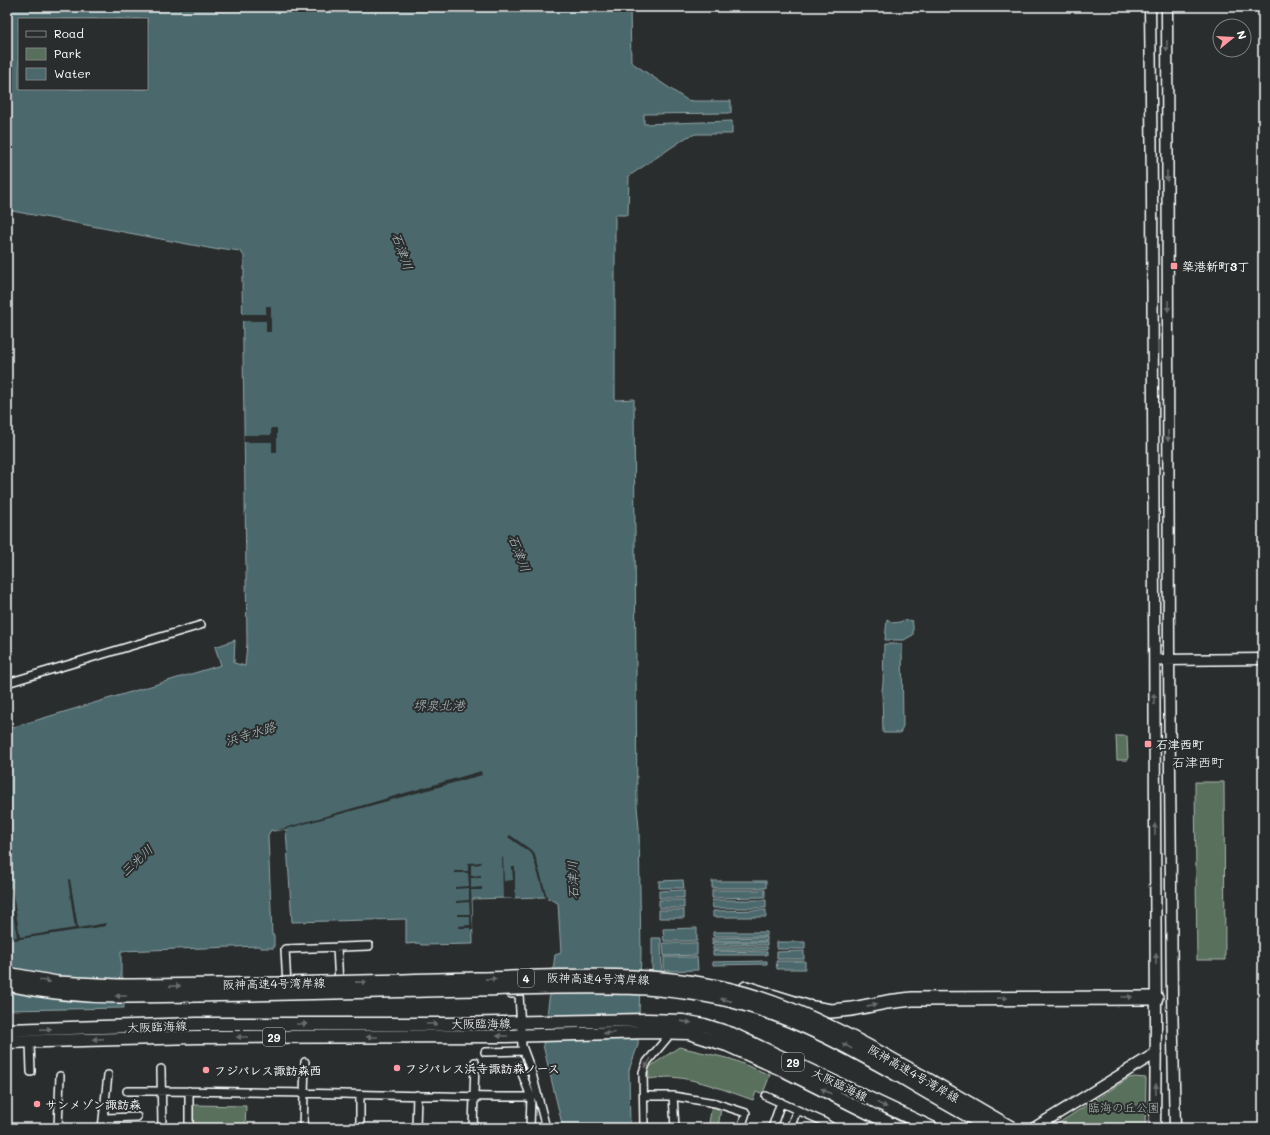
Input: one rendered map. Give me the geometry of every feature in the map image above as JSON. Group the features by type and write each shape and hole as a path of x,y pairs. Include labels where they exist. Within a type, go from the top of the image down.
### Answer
{"highway":[{"name":"阪神高速4号湾岸線","path":"7,974 56,983 88,986 564,977 645,978 678,981 725,989 766,1001 805,1016 857,1040 1012,1128"},
{"path":"645,978 720,982 759,992 807,1008 831,1011 912,999 1098,997 1156,998"},
{"name":"阪神高速4号湾岸線","path":"7,984 57,993 89,996 581,987 676,990 743,1004 785,1018 843,1044 991,1128"},
{"path":"933,1096 987,1128"}],"main road":[{"name":"大阪臨海線","path":"7,1042 197,1037 541,1036 648,1026 683,1021 704,1025 732,1034 932,1128"},
{"name":"大阪臨海線","path":"7,1030 197,1024 446,1024 541,1022 648,1026 672,1032 689,1033 727,1044 783,1070 899,1128"}],"street":[{"path":"1150,7 1156,998 1155,1128"},
{"path":"1167,7 1169,660 1172,998 1175,1128"},
{"path":"7,683 201,625"},
{"path":"1154,660 1263,659"},
{"path":"369,946 285,949 287,999 519,994 523,1051 531,1070 546,1128"},
{"path":"337,947 339,998"},
{"path":"1156,998 1172,998"},
{"path":"644,1128 643,1072 647,1062 672,1032"},
{"path":"30,1041 31,1072"},
{"path":"485,1052 523,1051"},
{"path":"1034,1128 1156,1053"},
{"path":"303,1128 304,1062"},
{"path":"473,1128 475,1062"},
{"path":"1173,1063 1182,1128"},
{"path":"519,1066 531,1097 530,1128"},
{"path":"161,1069 162,1126"},
{"path":"102,1128 108,1075"},
{"path":"58,1128 60,1076"},
{"path":"127,1091 531,1097"},
{"path":"189,1091 189,1128"},
{"path":"360,1095 360,1128"},
{"path":"416,1096 416,1128"},
{"path":"644,1096 673,1096 715,1103 746,1113 741,1128"},
{"path":"673,1096 675,1128"},
{"path":"766,1096 797,1110 820,1125 833,1128"},
{"path":"772,1128 781,1102"},
{"path":"790,1128 797,1110"},
{"path":"104,1118 137,1117"}],"green space":[{"path":"1116,736 1127,736 1128,760 1117,760"},
{"path":"1195,782 1224,782 1225,960 1197,960"},
{"path":"679,1047 731,1059 770,1075 763,1093 756,1092 753,1100 692,1080 671,1077 649,1079 648,1068"},
{"name":"臨海の丘公園","path":"1129,1078 1146,1078 1145,1128 1051,1128"},
{"path":"193,1105 246,1106 245,1128 193,1128"},
{"path":"712,1106 721,1108 718,1128 708,1128"}],"water":[{"name":"堺泉北港","path":"7,7 630,7 631,62 687,100 731,101 731,113 644,114 644,124 732,121 732,134 696,134 687,137 629,176 628,215 615,215 615,400 634,399 637,806 639,828 641,954 638,1045 629,1070 630,1128 563,1128 543,1045 555,955 561,953 558,903 545,897 472,899 473,944 406,944 406,919 292,922 286,829 271,830 268,835 272,935 274,935 274,948 261,948 260,946 121,951 121,977 123,977 124,1008 7,1010 7,729 221,665 215,647 235,640 234,663 245,666 247,643 242,277 244,277 244,256 240,251 219,248 219,250 7,210"},
{"path":"887,619 893,623 911,620 913,625 913,635 904,640 885,640"},
{"path":"884,644 902,644 903,726 900,733 883,733 882,690"},
{"path":"683,880 684,888 659,888 659,881"},
{"path":"712,881 766,881 766,888 712,888"},
{"path":"684,890 684,898 659,898 659,891"},
{"path":"712,890 765,890 765,897 712,898"},
{"path":"659,900 684,900 684,908 659,908"},
{"path":"712,900 766,900 766,908 713,908"},
{"path":"659,910 684,910 684,918 659,918"},
{"path":"766,910 766,917 713,917 713,911"},
{"path":"697,928 697,941 664,941 663,929"},
{"path":"713,932 767,932 767,936 713,936"},
{"path":"767,937 767,941 712,941 712,938"},
{"path":"652,938 661,938 662,971 652,971"},
{"path":"712,942 767,942 767,945 712,945"},
{"path":"777,942 805,942 805,949 777,949"},
{"path":"663,943 697,943 697,955 664,956"},
{"path":"713,947 767,947 767,950 713,950"},
{"path":"713,951 767,952 767,955 713,955"},
{"path":"804,951 804,959 777,959 777,952"},
{"path":"664,957 697,957 698,970 664,971"},
{"path":"767,961 767,964 713,965 713,962"},
{"path":"776,961 805,961 805,969 777,969"}],"pier":[{"path":"266,306 271,306 271,332 266,332 266,321 242,321 242,314 266,314"},
{"path":"271,428 277,428 277,452 272,452 272,442 244,442 244,435 271,435"},
{"path":"481,771 482,775 274,831"},
{"path":"510,835 534,852 548,900 545,897 532,854 508,837"},
{"path":"503,857 504,881 513,880 512,867 515,867 515,898 503,898"},
{"path":"481,862 481,864 471,865 471,876 481,875 481,878 471,878 471,888 482,887 482,890 471,890 473,930 470,930 470,928 458,928 458,926 470,925 470,916 457,916 457,914 470,914 469,902 456,903 456,901 469,900 469,888 455,889 455,887 469,886 468,873 454,873 454,871 468,871 468,863"},
{"path":"70,879 78,928 106,923 106,926 7,941 7,939 17,937 9,889 12,888 20,937 75,928 68,880"}],"place":[{"name":"築港新町3丁","path":"1174,266"},
{"name":"石津西町","path":"1148,744"},
{"name":"フジパレス浜寺諏訪森ノース","path":"397,1068"},
{"name":"フジパレス諏訪森西","path":"206,1070"},
{"name":"サンメゾン諏訪森","path":"37,1104"}],"district":[{"name":"石津西町","path":"1198,761"}],"water label":[{"name":"石津川","path":"403,251"},
{"name":"石津川","path":"520,553"},
{"name":"浜寺水路","path":"250,733"},
{"name":"三光川","path":"136,860"},
{"name":"石津川","path":"572,880"}]}
